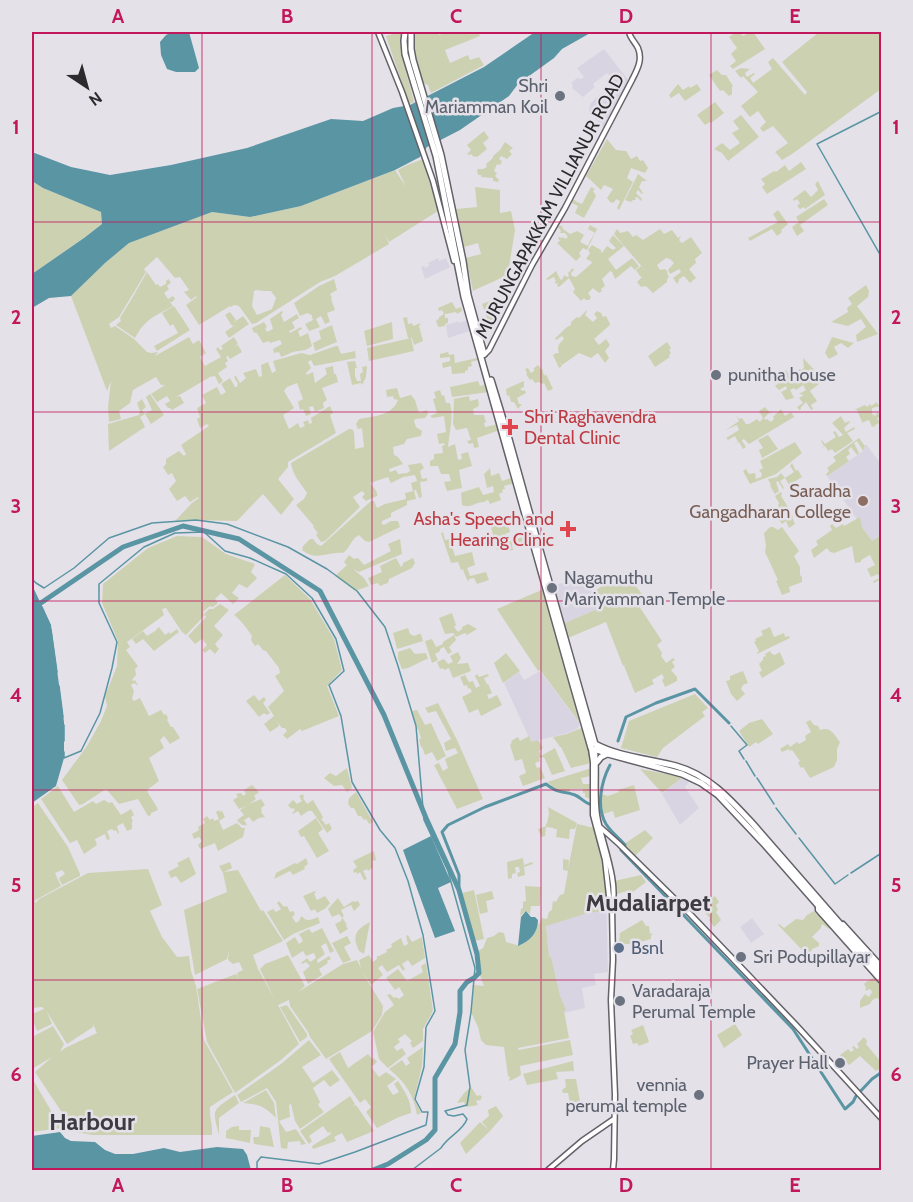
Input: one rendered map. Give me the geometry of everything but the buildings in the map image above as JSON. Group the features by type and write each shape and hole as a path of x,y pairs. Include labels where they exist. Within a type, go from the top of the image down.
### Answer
{"highway":[{"path":"405,32 405,54 416,79 439,156 482,356"},
{"path":"411,32 416,79"},
{"path":"439,156 464,297 593,747 607,754 683,768 719,790 746,816 882,980"},
{"path":"593,747 626,757"},
{"path":"597,762 607,754"},
{"path":"819,903 882,969"}],"main road":[{"path":"380,32 426,162 459,272"},
{"name":"MURUNGAPAKKAM VILLIANUR ROAD","path":"482,356 489,350 632,80 641,60 638,48 629,32"},
{"path":"593,747 597,762 595,815 612,907"},
{"path":"593,747 595,795"},
{"path":"597,824 695,920 882,1119"},
{"path":"597,824 605,845 613,889 611,1000 614,1072 613,1170"},
{"path":"605,845 614,839"},
{"path":"548,1170 582,1141 614,1119"}],"shaded area":[{"path":"604,49 629,81 604,128 589,112 590,104 600,94 608,102 618,93 619,87 607,73 593,84 595,87 583,97 572,88 571,83 577,78 584,77 577,68"},
{"path":"438,258 439,261 446,258 450,267 425,279 421,267 426,268 428,263"},
{"path":"468,320 470,331 448,338 446,325"},
{"name":"Saradha Gangadharan College","path":"866,444 881,464 881,534 872,541 827,476 863,451"},
{"path":"584,576 594,593 597,609 563,624 552,586"},
{"path":"540,671 580,724 577,729 568,733 531,742 504,683 519,672 524,680"},
{"path":"684,776 691,779 685,787 699,808 680,825 662,794"},
{"path":"577,824 594,828 606,897 608,972 594,974 596,985 582,988 585,1008 559,1014 546,926 553,901 556,902 560,895 564,894"},
{"path":"752,918 764,934 751,943 740,927"}],"green space":[{"path":"401,32 402,56 414,102 409,104 386,36"},
{"path":"415,32 438,32 439,35 447,32 462,32 463,34 478,32 480,36 445,50 450,63 468,55 470,60 479,57 484,65 431,93 428,85 423,83 419,70 415,51"},
{"path":"736,32 743,36 753,32 765,49 733,69 730,66 736,61 731,54 737,48 729,37"},
{"path":"819,32 881,32 881,89 782,160 775,152 788,143 773,126 763,132 760,128 766,122 758,111 750,117 741,106 758,92 735,71 741,68 750,69 745,73 747,77 755,74 750,78 753,83 772,69 768,62 773,58 805,95 807,92 782,62"},
{"path":"717,70 722,75 726,75 733,86 732,94 729,96 723,90 720,91 709,75"},
{"path":"678,84 683,90 697,84 701,90 685,101 679,93 671,98 669,95"},
{"path":"715,102 724,113 705,125 697,115"},
{"path":"741,115 759,137 728,161 722,153 714,149 722,143 730,150 740,143 732,133 739,129 733,121"},
{"path":"484,131 489,138 483,143 487,149 477,157 467,154 471,150 467,145"},
{"path":"607,139 616,150 626,151 631,159 637,156 648,168 645,173 631,168 627,178 633,182 619,210 617,208 620,201 616,199 614,203 611,203 607,198 613,189 604,185 601,190 586,176"},
{"path":"505,142 513,148 509,151 512,154 507,159 501,156 499,159 502,161 500,165 497,164 494,171 497,173 495,176 498,182 493,181 493,178 478,175 477,169 487,167 486,164"},
{"path":"423,159 438,211 389,242 385,234 389,244 335,276 320,282 256,323 252,324 239,306 234,305 199,325 186,305 197,297 191,300 184,292 189,290 180,277 175,278 157,257 144,269 146,272 119,317 109,324 111,328 115,326 134,339 147,352 158,352 155,356 189,337 193,344 199,340 206,353 200,357 205,366 221,357 216,349 218,347 220,350 223,349 221,346 234,337 238,344 235,346 238,345 242,352 230,359 226,357 227,367 218,373 223,381 219,384 215,376 210,377 176,397 180,396 184,403 172,410 165,404 170,401 167,396 157,402 151,394 165,385 161,385 156,377 133,390 130,403 119,411 121,419 109,422 111,381 107,391 71,296 100,267 129,243 212,212 250,217 301,206 395,170 406,187 398,170","holes":["254,291 271,291 276,298 272,309 257,315 252,306"]},
{"path":"801,162 806,169 767,194 762,187 765,184 761,179 785,165 789,171"},
{"path":"638,174 647,181 642,181 639,187 643,193 638,190 636,193 642,199 641,201 637,197 631,202 625,200"},
{"path":"32,181 43,188 101,212 102,224 32,274"},
{"path":"818,181 825,195 805,209 804,207 800,209 797,206 800,203 797,199 794,201 793,199 805,190 811,197 818,190 815,184"},
{"path":"475,187 500,190 500,213 511,211 515,230 508,273 473,291 466,258 481,254 478,243 464,247 456,209 477,207"},
{"path":"591,187 595,189 593,191 596,196 584,218 575,213 578,206 572,203 573,199 582,204"},
{"path":"824,199 828,205 800,225 804,231 797,236 792,227 799,222 796,217"},
{"path":"778,210 788,224 781,230 782,232 777,236 772,229 750,241 748,238 778,222 773,214"},
{"path":"590,225 597,229 587,250 583,248 579,253 581,256 576,261 557,243 560,241 559,237 565,239 568,237 565,233 560,233 558,227 562,226 570,234 577,231 584,235 580,242 588,246 595,233 588,229"},
{"path":"617,229 620,233 628,231 633,237 636,235 643,240 660,229 664,234 672,230 678,238 681,236 679,240 682,243 691,237 702,253 689,269 696,278 690,283 684,276 677,284 673,278 681,272 679,269 670,274 668,270 674,263 666,258 657,265 660,270 665,269 668,272 667,282 653,293 646,286 641,287 637,282 642,277 636,270 641,266 649,275 614,234"},
{"path":"613,235 624,246 608,259 616,270 632,258 639,266 635,270 631,266 615,279 610,271 602,279 605,286 601,289 602,291 599,293 593,288 588,293 591,297 589,300 584,298 581,301 573,292 575,289 569,278 559,287 554,277 546,279 556,271 562,280 564,275 569,276 568,273 573,268 572,276 576,277 592,263 586,259 592,245 602,253 607,246 613,250 616,248 609,241"},
{"path":"147,272 160,287 169,279 170,282 172,281 167,286 169,289 164,293 168,299 173,296 175,299 170,302 173,306 147,322 135,338 116,325 121,321 120,318"},
{"path":"334,279 337,290 330,294 335,310 327,313 330,322 325,324 321,316 316,319 320,327 309,331 305,324 313,320 311,314 300,316 294,303"},
{"path":"866,285 869,291 868,297 857,306 878,334 857,342 856,335 866,327 861,319 848,326 831,322 848,312 847,308 852,304 848,298"},
{"path":"493,300 500,310 498,317 492,322 490,319 486,322 487,318 482,304"},
{"path":"452,302 456,309 461,307 462,311 457,314 456,312 445,313 448,323 438,327 436,320 444,314 438,308"},
{"path":"174,306 190,330 157,351 154,346 178,333 173,324 170,326 162,313"},
{"path":"587,310 585,315 593,322 597,318 594,314 597,311 603,317 606,316 610,324 594,339 599,345 606,339 610,345 605,351 609,358 605,363 598,353 591,358 579,353 562,365 559,361 562,366 559,368 553,355 559,353 558,347 564,339 562,336 556,340 555,338"},
{"path":"282,311 284,322 297,314 299,318 292,322 295,328 289,331 290,333 301,327 302,329 298,331 300,337 308,333 312,346 281,357 279,352 274,353 273,349 282,344 280,340 263,343 256,332 254,333 252,328 264,322 267,332 273,329 270,319"},
{"path":"230,312 236,320 233,323 243,316 249,324 229,338 225,332 235,325 232,326 225,315"},
{"path":"407,317 408,324 412,323 413,326 421,323 419,326 423,341 414,345 412,338 408,338 403,318"},
{"path":"392,322 393,339 367,346 364,331"},
{"path":"332,325 337,342 315,351 313,343 321,339 319,331"},
{"path":"832,337 854,343 848,348 841,343 834,347 838,354 829,359 825,353"},
{"path":"411,338 414,351 369,361 367,348"},
{"path":"667,342 671,348 670,357 655,367 648,356"},
{"path":"336,346 341,354 355,351 356,358 314,366 311,360 308,362 311,368 306,373 307,375 313,372 315,383 327,374 325,368 333,366 334,374 336,374 338,382 322,388 327,400 323,403 324,408 315,412 313,406 309,407 311,414 306,416 303,409 300,410 298,402 303,399 297,383 287,387 284,391 294,408 283,415 289,429 298,423 300,428 305,426 303,422 308,420 309,424 312,423 311,418 330,406 333,413 330,415 336,433 288,462 288,467 278,479 294,499 281,515 263,494 237,521 175,521 199,498 190,502 185,496 177,501 169,489 176,481 172,473 168,475 163,467 166,459 179,451 184,456 186,454 181,445 209,426 207,424 200,428 197,419 200,417 197,408 206,403 202,395 217,387 221,395 226,392 221,384 230,378 237,387 238,384 234,377 236,376 240,383 246,378 243,373 256,369 259,377 262,376 261,365 268,362 272,373 276,371 273,361 301,353 310,355"},
{"path":"448,352 449,355 454,354 455,363 477,358 478,360 471,362 472,366 468,367 465,373 452,374 451,366 443,368 442,363 450,361 450,357 440,358 440,354"},
{"path":"803,358 820,376 816,379 819,384 810,391 817,401 811,405 813,409 811,410 806,402 801,409 797,407 803,403 799,398 804,395 799,394 806,390 803,385 796,390 794,388 790,390 794,398 786,400 781,392 787,389 786,386 779,390 775,386 782,380 779,375 786,370 790,376 804,368"},
{"path":"355,361 357,381 361,381 362,367 367,366 366,377 362,385 361,383 352,385 347,362"},
{"path":"538,365 545,376 546,374 553,389 548,391 544,383 535,383 526,374 525,369 528,368 531,373"},
{"path":"478,381 480,386 487,384 489,392 452,397 450,387"},
{"path":"524,381 524,387 520,389 525,390 526,393 517,398 519,404 522,404 518,409 514,402 511,402 509,395 507,396 506,389"},
{"path":"397,388 400,398 411,395 419,413 427,410 428,414 425,418 414,421 416,427 422,431 421,436 407,439 404,444 393,447 394,455 403,464 389,469 390,472 396,470 398,474 407,473 410,471 408,465 421,463 424,468 420,471 422,479 427,478 427,481 420,482 422,497 419,498 414,490 416,499 407,501 407,505 391,513 391,517 382,521 384,525 391,521 398,521 400,527 398,528 369,542 359,535 343,553 318,556 307,553 302,550 310,539 321,546 371,501 374,501 377,508 406,499 405,493 413,491 411,483 417,481 415,475 403,477 391,483 388,477 370,483 376,490 377,496 366,501 362,497 365,494 362,491 353,497 360,507 325,541 321,542 314,526 296,505 304,499 307,493 295,475 291,463 349,429 354,432 355,449 364,447 362,428 358,429 356,424 359,419 382,414 391,409 398,400 393,396 387,397 386,390"},
{"path":"440,390 446,403 450,403 451,409 448,447 455,444 458,460 462,459 461,454 468,452 472,466 459,470 462,488 447,491 444,482 451,481 449,474 441,474 438,466 430,466 434,454 443,453 442,446 445,445 444,443 439,444 437,434 446,432 444,416 433,418 430,416 437,413 433,399 436,398 434,392"},
{"path":"150,394 164,415 151,424 145,414 152,410 146,397"},
{"path":"469,396 470,401 478,399 479,406 473,409 474,415 484,415 485,427 499,424 504,439 500,440 497,431 477,438 479,447 474,448 473,443 469,444 467,441 471,440 467,428 456,430 453,424 454,399"},
{"path":"142,399 146,407 142,410 145,414 140,417 145,427 109,451 108,424 139,415 137,403"},
{"path":"877,402 881,406 872,408 872,414 875,416 878,412 879,416 881,415 881,420 880,417 877,418 881,424 875,425 875,428 869,420 861,423 857,410 854,410 865,405 867,407 870,404 871,406"},
{"path":"765,407 772,415 769,413 764,418 765,420 771,422 781,409 785,416 791,412 794,417 749,444 744,439 742,440 746,447 743,449 739,442 732,445 738,442 735,436 728,440 726,438 739,430 737,425 726,430 739,421 736,415 746,424 757,419 760,422 763,418 759,411"},
{"path":"841,416 845,423 850,422 844,428 846,432 854,427 855,429 847,433 853,441 835,453 832,449 828,451 825,446 820,449 824,446 822,440 825,444 836,437 833,432 835,431 839,437 843,435 832,423"},
{"path":"768,435 778,449 762,458 759,450 763,448 758,440"},
{"path":"859,438 865,446 863,451 857,441 854,443 859,453 857,455 851,447 848,450 850,454 846,457 849,461 827,476 829,471 827,468 836,461 833,457"},
{"path":"795,442 802,453 776,474 750,484 743,471 746,469 749,474 755,473 756,479 761,477 759,470 763,468 760,461"},
{"path":"792,463 802,477 789,485 785,478 794,472 790,466"},
{"path":"490,468 491,476 499,473 502,481 514,477 515,483 504,486 505,489 499,494 501,500 490,504 488,500 468,506 462,505 461,493 463,492 479,487 483,495 494,492 493,486 487,488 484,474"},
{"path":"781,473 785,478 780,481 783,489 778,481 776,482 779,491 775,494 768,479 777,477"},
{"path":"781,492 788,507 786,508 795,524 789,528 786,521 782,524 775,515 781,511 775,496"},
{"path":"860,517 862,527 872,541 881,535 881,579 874,583 873,581 880,578 878,574 871,577 867,569 875,565 870,555 861,562 855,563 852,546 834,553 827,548 814,558 811,550 818,545 816,541 832,530 830,526 832,524 836,528 843,524 844,526"},
{"path":"500,523 508,524 510,532 505,534 508,542 522,537 523,543 512,545 513,550 508,551 505,548 497,550 491,527"},
{"path":"770,527 778,530 782,527 799,551 794,556 800,567 802,582 789,587 790,592 782,595 765,552 764,533"},
{"path":"443,532 445,540 450,539 455,556 472,552 475,565 467,568 470,576 486,572 489,580 477,584 474,578 469,579 468,582 464,569 461,570 458,562 451,563 441,533"},
{"path":"177,536 202,537 226,554 255,564 251,572 257,578 247,588 239,584 232,593 239,598 233,604 221,593 215,599 218,603 203,612 205,615 186,635 166,608 162,609 164,615 127,642 130,647 126,650 138,666 132,680 135,680 138,685 134,683 131,685 134,691 132,699 134,701 140,698 149,716 161,710 164,715 166,714 171,727 180,738 170,744 164,736 160,740 164,748 149,758 159,781 147,790 158,810 148,816 138,799 119,804 106,789 79,805 62,780 87,746 101,721 107,706 105,696 117,666 118,641 102,603 103,584 148,548"},
{"path":"400,539 402,554 359,572 353,569 364,578 369,586 355,591 335,576 347,565 344,562 349,555 354,559 358,558 364,565 391,551 388,544"},
{"path":"396,558 401,567 403,563 413,558 415,563 412,568 389,579 388,583 380,586 378,583 371,585 368,578 382,572 380,566"},
{"path":"624,572 643,595 637,603 662,641 657,645 662,653 661,656 666,663 673,658 675,660 672,662 675,667 671,670 677,677 677,681 665,687 662,674 652,680 654,684 635,693 624,666 628,663 623,666 606,622 568,638 563,624 597,609 593,592"},
{"path":"285,575 310,599 334,639 342,670 327,686 339,716 302,731 300,729 287,739 283,735 287,731 277,722 279,726 270,732 264,724 274,716 268,707 284,691 275,676 280,673 279,668 266,651 258,644 255,646 251,640 252,636 234,615"},
{"path":"544,589 584,725 582,726 540,670 538,671 497,609"},
{"path":"220,604 229,610 214,626 223,635 215,644 219,649 215,654 210,649 205,653 202,650 207,645 202,639 195,644 188,636 206,617 209,609"},
{"path":"452,613 456,625 454,627 458,632 468,624 477,629 467,635 465,633 456,637 453,633 445,634 439,618"},
{"path":"159,627 165,635 177,629 179,632 154,651 143,639 136,644 132,639 143,631 147,636"},
{"path":"770,627 774,637 784,633 785,637 790,638 757,654 759,651 754,642 755,639 763,635 761,631"},
{"path":"408,628 410,634 414,636 421,634 423,641 397,649 393,633"},
{"path":"454,635 456,640 449,647 452,652 448,654 444,647 440,649 435,654 438,660 432,663 425,641 432,639 436,647"},
{"path":"410,648 415,654 426,653 428,659 402,669 398,652"},
{"path":"770,651 775,655 780,652 785,664 762,678 759,664 766,656 765,654"},
{"path":"458,652 461,658 457,664 468,663 471,671 453,678 449,668 440,669 437,662 444,659 448,664 453,662 450,656"},
{"path":"506,653 520,671 503,683 494,663"},
{"path":"743,671 748,683 743,685 741,689 745,694 737,701 731,694 726,681 730,680 730,676"},
{"path":"477,674 479,677 488,674 489,676 484,678 487,684 484,685 488,684 492,693 487,695 489,699 497,695 502,705 481,716 478,709 469,713 462,697 472,692 467,685 464,686 460,677 465,675 469,682 473,681 476,688 480,686 475,676"},
{"path":"695,694 708,708 702,712 705,716 663,748 657,757 621,748 629,721"},
{"path":"254,695 259,701 264,697 266,700 263,703 270,713 267,715 264,713 259,717 246,701"},
{"path":"438,703 483,799 457,809 434,765 439,763 443,771 448,768 445,759 458,753 455,748 446,751 444,743 451,739 436,711 428,713 425,708"},
{"path":"417,710 425,725 431,723 446,756 437,761 432,752 425,755 421,747 419,740 421,738 412,711"},
{"path":"762,719 773,734 749,747 739,731 749,723"},
{"path":"810,720 820,730 826,729 831,732 840,742 834,767 810,778 803,767 801,768 798,763 800,761 792,750 782,752 780,749 788,744 790,747 806,740 805,736 811,732 806,722"},
{"path":"584,727 591,763 571,768 561,747 553,737"},
{"path":"529,736 531,742 538,740 543,748 539,751 541,756 555,748 565,771 552,775 544,757 539,758 540,761 535,763 537,768 540,767 545,778 523,786 519,776 526,773 522,759 515,761 510,745 511,741 518,737 520,741"},
{"path":"347,768 352,788 347,792 342,785 334,786 324,778 330,773 336,776"},
{"path":"592,768 591,776 581,778 583,784 592,784 591,799 585,797 583,789 570,789 570,794 559,792 547,782"},
{"path":"640,769 683,777 662,793"},
{"path":"252,785 259,792 254,796 256,799 249,804 261,799 265,805 261,808 261,812 265,817 253,822 249,817 244,820 247,825 242,825 237,820 244,815 240,810 246,806 239,809 233,800 238,797 236,794 241,793 243,796 246,794 244,790"},
{"path":"634,785 640,810 615,818 613,811 603,814 601,794 608,796"},
{"path":"58,786 74,812 93,801 96,804 104,800 112,802 121,815 131,809 134,815 131,817 132,829 127,831 123,823 117,826 118,834 116,830 107,831 110,839 107,840 105,834 95,839 97,845 84,854 77,840 70,843 41,799"},
{"path":"356,792 373,822 369,824 348,804 349,798"},
{"path":"303,794 307,804 313,800 323,817 321,820 326,825 329,823 332,829 327,833 312,811 301,816 298,811 292,813 295,810 288,805 293,800 297,804 302,801 299,796"},
{"path":"38,803 68,847 80,876 62,885 59,878 65,874 62,870 55,873 61,886 32,902 32,807"},
{"path":"548,807 577,823 575,829 570,829 569,839 556,837 557,829 546,827 545,836 541,837 538,829 546,826"},
{"path":"219,810 225,817 219,821 223,830 237,823 245,828 243,837 218,851 215,843 200,849 198,845 202,841 199,837 194,839 192,834 205,823 203,819 207,816 210,820 213,818 214,821 219,819 216,812"},
{"path":"316,818 323,829 318,833 329,851 317,858 304,836 301,837 298,831"},
{"path":"577,824 594,828 604,869 608,912 591,912 546,926 549,957 551,957 560,996 566,1010 564,1011 569,1038 518,1048 519,1050 570,1040 573,1055 520,1066 521,1075 509,1081 504,1047 486,1045 481,1040 471,1012 474,985 484,986 479,973 478,951 483,948 487,938 499,932 504,933 506,942 520,945 533,934 542,918 547,919 552,910 553,901 556,902 560,895 564,894 568,871 563,870 563,859 569,860 568,869"},
{"path":"645,830 653,838 634,857 624,844"},
{"path":"374,851 376,860 372,861 373,867 368,871 367,869 363,871 367,879 364,880 360,872 354,873 353,870 357,867 353,861"},
{"path":"189,857 196,874 181,883 176,876 171,878 168,872 179,866 177,863"},
{"path":"306,858 308,864 304,867 305,869 293,875 290,871 274,879 276,873"},
{"path":"523,858 524,865 532,862 533,864 524,867 525,875 518,877 519,867 515,867 516,873 508,879 507,862"},
{"path":"230,862 232,868 224,872 238,870 261,911 263,910 283,941 253,955 274,998 260,969 265,964 288,955 305,986 298,992 343,964 357,960 361,968 359,960 369,955 373,962 377,956 392,947 391,944 401,938 404,946 408,944 406,936 408,935 412,942 422,937 425,958 412,966 408,960 402,964 405,969 403,971 399,965 387,972 382,965 378,968 383,975 371,985 362,972 383,1006 382,1015 372,1031 326,1059 290,1006 289,1000 278,1005 299,1044 235,1093 207,1042 197,989 236,974 238,978 237,973 243,970 239,962 233,964 228,960 229,950 227,959 195,975 184,910 227,892 219,866"},
{"path":"148,869 162,905 150,911 162,937 177,957 189,956 204,1040 233,1092 210,1107 212,1135 93,1135 75,1132 35,1072 52,1057 32,1069 32,1037 53,1026 64,1044 60,1052 97,1033 93,1024 93,1027 67,1044 47,1012 52,1024 37,1031 32,1014 44,1009 42,1007 32,1008 32,903 35,901 36,903 39,899 88,873"},
{"path":"641,875 646,882 629,895 627,891 617,894 614,881"},
{"path":"525,886 541,887 540,906 531,906 530,914 526,911 520,916 523,902 526,901"},
{"path":"474,890 484,939 475,941 462,893"},
{"path":"315,891 317,900 325,896 330,903 317,913 315,909 311,911 303,896"},
{"path":"492,891 494,899 486,901 488,912 480,914 476,895"},
{"path":"715,896 719,902 716,905 718,910 716,912 721,920 714,927 710,918 699,907"},
{"path":"338,898 344,907 353,901 358,901 360,905 354,911 351,905 341,910 348,929 340,934 335,924 342,918 339,914 332,917 328,909"},
{"path":"279,901 284,907 287,906 290,912 293,911 295,914 292,917 296,923 302,916 307,920 318,917 320,923 284,940 267,912 273,909 276,912 281,909 277,903"},
{"path":"814,911 817,915 819,913 832,927 829,929 822,924 812,937 819,943 819,946 812,949 810,955 806,954 778,925 784,928 796,919 803,920"},
{"path":"642,920 646,926 649,926 650,934 653,933 651,939 640,942 640,946 636,948 635,943 619,944 620,933"},
{"path":"370,922 364,954 359,951 355,937 361,928"},
{"path":"322,928 334,951 330,953 326,943 321,946 325,954 317,960 318,963 329,956 331,959 319,969 322,975 308,984 303,972 310,966 306,962 301,963 307,958 310,962 316,958 314,953 306,956 303,951 292,958 286,943 295,937 299,944 303,941 299,934 309,929 312,933"},
{"path":"347,936 351,943 344,947 351,960 343,963 332,943"},
{"path":"426,963 433,1011 423,1029 423,1041 413,1048 410,1043 412,1041 405,1034 398,1039 400,1042 394,1047 397,1051 402,1048 406,1054 388,1068 379,1059 373,1032 385,1012 394,1005 387,995 390,994 399,999 404,995 399,987 395,990 386,978 398,969 407,981 423,972 421,966"},
{"path":"875,977 881,986 881,1004 877,998 860,1008 860,1001 865,994 869,997 872,992 870,989 865,991 864,984"},
{"path":"287,1005 307,1034 307,1037 300,1042 280,1007"},
{"path":"735,1024 742,1035 724,1048 717,1035"},
{"path":"643,1025 649,1042 639,1046 637,1043 633,1044 630,1036 633,1034 631,1030"},
{"path":"864,1037 866,1044 881,1062 881,1068 876,1071 860,1056 849,1065 840,1055 848,1049 851,1052 854,1046 857,1049 859,1047 857,1044"},
{"path":"309,1040 321,1055 302,1067 313,1083 332,1070 340,1080 330,1087 324,1080 313,1088 320,1102 318,1105 324,1112 300,1129 295,1121 291,1104 289,1105 290,1117 279,1121 286,1132 296,1129 306,1144 301,1145 300,1141 288,1142 287,1149 281,1148 276,1102 267,1088 241,1102 237,1095 281,1064"},
{"path":"423,1047 422,1066 414,1099 421,1113 417,1115 408,1089 389,1069 402,1060 406,1066 410,1063 407,1058"},
{"path":"340,1052 348,1068 368,1054 372,1059 374,1058 377,1062 371,1067 379,1077 386,1072 396,1079 387,1086 393,1095 399,1092 394,1084 398,1081 409,1100 411,1113 377,1128 366,1112 371,1107 365,1099 360,1103 329,1059"},
{"path":"573,1061 574,1071 556,1072 558,1079 527,1085 523,1074"},
{"path":"32,1078 61,1128 32,1132"},
{"path":"565,1079 576,1079 580,1101 570,1104 568,1093 563,1093 562,1090 566,1087"},
{"path":"471,1087 477,1096 482,1097 480,1101 476,1101 478,1105 466,1107 464,1102 457,1103 464,1093"},
{"path":"266,1090 274,1103 276,1118 261,1107 243,1103"},
{"path":"235,1095 239,1103 219,1118 219,1135 215,1120 216,1111"},
{"path":"350,1096 355,1104 353,1106 356,1105 374,1131 347,1142 342,1133 334,1137 336,1141 313,1149 312,1146 331,1134 330,1132 328,1133 323,1126 309,1136 312,1141 309,1144 300,1131"},
{"path":"496,1106 503,1116 466,1154 460,1143 480,1122 489,1130 482,1122 489,1116 488,1110"},
{"path":"239,1126 239,1130 251,1130 250,1143 226,1138 226,1131"},
{"path":"260,1126 270,1128 274,1147 254,1144 253,1137 259,1137"}],"water":[{"path":"172,32 189,32 199,68 195,72 176,72 167,69 161,55 160,42"},
{"path":"535,32 592,32 562,49 554,58 518,84 509,96 460,130 427,147 420,157 395,170 301,206 250,217 212,212 129,243 71,296 49,298 32,308 32,274 102,224 101,212 43,188 32,181 32,152 71,167 110,175 171,165 247,148 331,119 363,121 393,108 410,105 484,67"},
{"path":"32,585 51,625 64,722 64,758 56,786 32,803"},
{"path":"431,836 451,882 438,888 455,931 435,938 403,850"},
{"path":"526,911 538,920 538,925 533,936 518,946 521,917"},
{"path":"60,1132 71,1141 95,1142 115,1154 133,1154 164,1148 180,1152 217,1147 243,1149 251,1170 32,1170 32,1136"}],"waterway":[{"path":"882,111 817,144 882,258"},
{"path":"32,579 44,588 74,568 109,538 152,523 196,520 227,524 288,547 327,569 357,591 385,627 416,726 424,820 448,871 475,968 465,1050 470,1087 467,1105 445,1111 448,1115 463,1114 467,1119 441,1148 412,1170"},
{"path":"32,609 123,547 183,526 239,539 320,591 384,715 426,818 459,890 477,954 479,973 460,991 460,1012 455,1044 435,1078 435,1130 426,1140 388,1164 373,1170"},
{"path":"64,752 64,758 81,751 100,713 112,668 117,642 99,603 99,584 144,547 175,533 204,532 225,551 250,558 286,574 312,598 336,639 344,671 329,685 341,716 352,782 380,830 395,848 408,881 423,935 435,1011 426,1027 424,1067 415,1099 422,1112 428,1112 426,1125 355,1152 319,1164 261,1157 257,1162 257,1170"},
{"path":"42,607 50,625"},
{"path":"51,630 57,672"},
{"path":"59,686 63,717"},
{"path":"618,741 626,717 695,689 729,723"},
{"path":"64,725 64,741"},
{"path":"731,726 747,745 739,751 744,759"},
{"path":"746,761 755,776"},
{"path":"610,765 602,787 601,810 610,830 625,845 621,850 793,1029 845,1109 872,1079 882,1072"},
{"path":"757,778 774,804"},
{"path":"459,890 459,875 442,832 448,825 485,807 546,784 593,805"},
{"path":"776,808 796,834"},
{"path":"799,838 835,884 848,875"},
{"path":"851,873 880,854"}],"place":[{"name":"Shri Mariamman Koil","path":"560,96"},
{"name":"punitha house","path":"716,375"},
{"name":"Shri Raghavendra Dental Clinic","path":"510,427"},
{"name":"Saradha Gangadharan College","path":"863,501"},
{"name":"Asha's Speech and Hearing Clinic","path":"568,529"},
{"name":"Nagamuthu Mariyamman Temple","path":"552,588"},
{"name":"Bsnl","path":"619,948"},
{"name":"Sri Podupillayar","path":"741,957"},
{"name":"Varadaraja Perumal Temple","path":"620,1001"},
{"name":"Prayer Hall","path":"840,1063"},
{"name":"vennia perumal temple","path":"699,1095"}],"district":[{"name":"Mudaliarpet","path":"648,903"},
{"name":"Harbour","path":"92,1122"}]}
